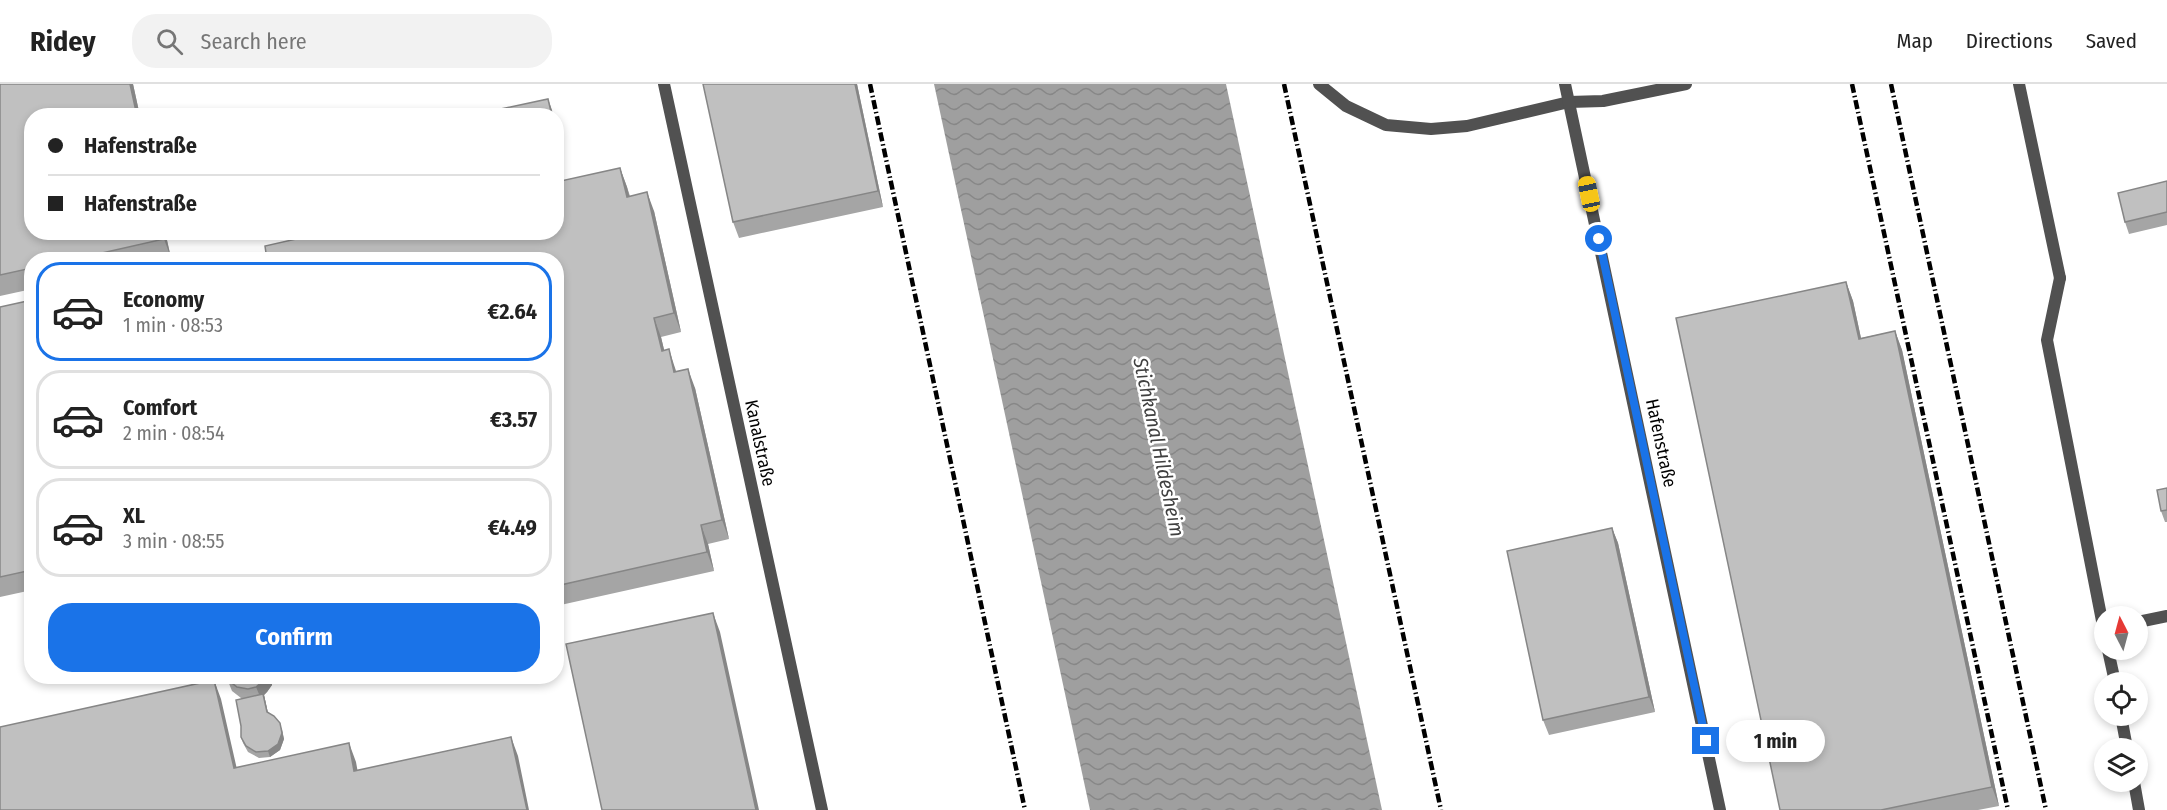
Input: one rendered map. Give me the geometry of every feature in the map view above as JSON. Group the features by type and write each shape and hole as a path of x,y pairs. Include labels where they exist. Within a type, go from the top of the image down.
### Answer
{"street":[{"name":"Kanalstraße","path":"664,84 822,810"},
{"path":"1319,84 1346,106 1386,125 1431,129 1467,126 1569,102 1603,101 1686,84"},
{"name":"Hafenstraße","path":"1565,84 1720,810"},
{"path":"2019,84 2060,278 2046,340 2099,606"},
{"path":"2148,620 2167,616"},
{"path":"2136,792 2139,810"}],"water":[{"name":"Stichkanal Hildesheim","path":"934,84 1226,84 1382,810 1090,810"}],"building":[{"path":"0,84 130,84 135,108 24,108 24,240 160,240 106,252 24,252 24,270 0,275"},
{"path":"703,84 855,84 878,191 733,222"},
{"path":"548,99 550,108 506,108"},
{"path":"620,168 627,197 647,192 674,313 654,318 662,351 669,349 674,372 688,369 722,520 701,525 707,552 564,584 564,252 266,252 265,246 292,240 564,240 564,180"},
{"path":"2167,181 2167,212 2125,222 2118,193"},
{"path":"1846,282 1859,339 1895,331 1992,787 1881,810 1780,810 1676,318"},
{"path":"24,302 24,572 0,577 0,307"},
{"path":"2167,488 2167,510 2161,511 2157,490"},
{"path":"1612,528 1649,697 1543,720 1507,551"},
{"path":"713,613 756,810 602,810 566,644"},
{"path":"196,684 215,684 234,768 349,743 354,771 511,737 527,810 0,810 0,727"},
{"path":"233,684 260,684 248,689"},
{"path":"263,694 267,712 280,723 282,733 278,744 268,751 256,752 246,746 241,737 236,700"}],"railway":[{"path":"870,84 1025,810"},
{"path":"1284,84 1441,810"},
{"path":"1852,84 2008,810"},
{"path":"1891,84 2046,810"}],"route":[{"path":"1599,239 1706,741"}]}
